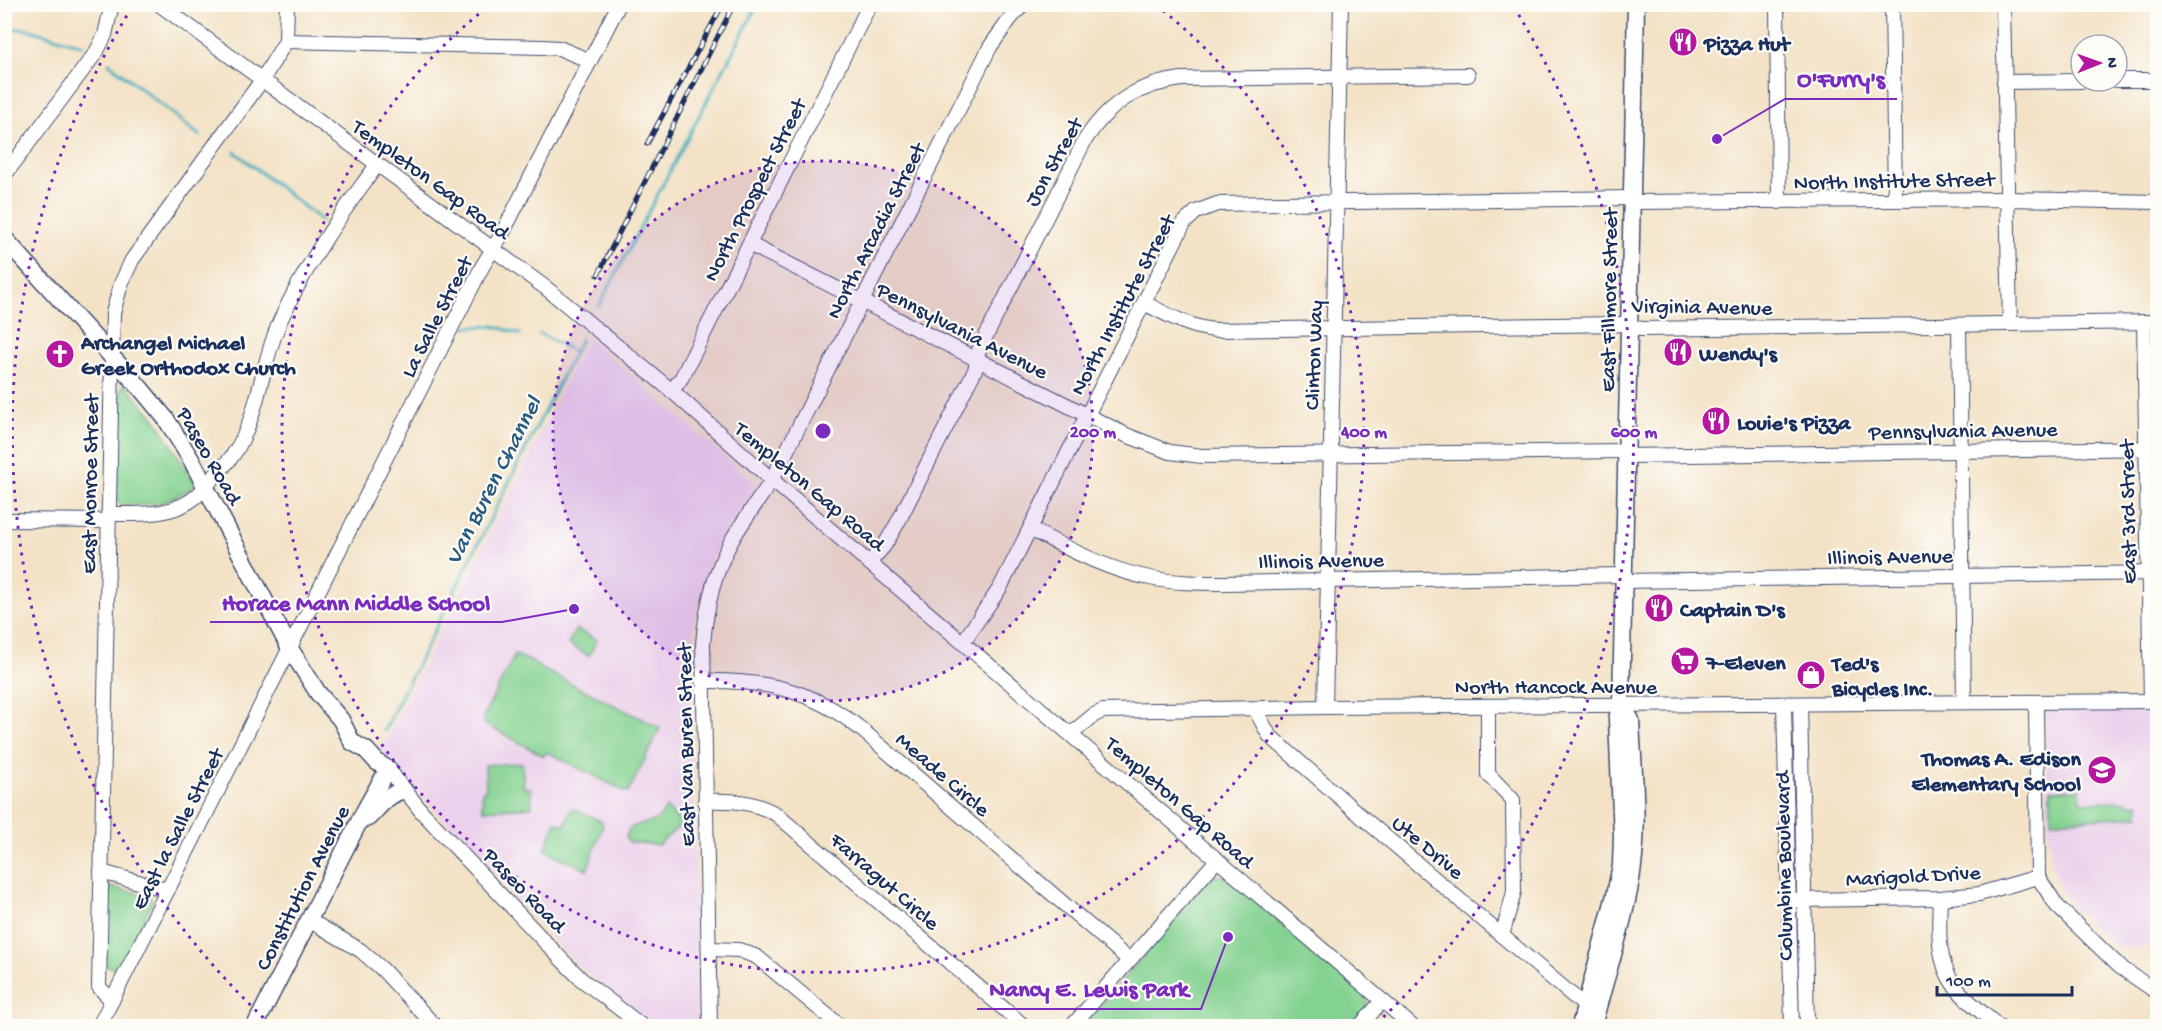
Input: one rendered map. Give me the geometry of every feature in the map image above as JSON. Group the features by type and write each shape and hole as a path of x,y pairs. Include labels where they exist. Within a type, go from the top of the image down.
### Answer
{"main road":[{"name":"East Fillmore Street","path":"1580,1026 1615,895 1622,837 1617,719 1621,704 1636,4"},
{"name":"Paseo Road","path":"4,238 161,413 180,440 290,647 318,693 341,720 352,741 389,770"},
{"name":"East Fillmore Street","path":"1593,1026 1627,898 1633,866 1635,836 1631,720 1621,704"},
{"name":"Paseo Road","path":"341,720 355,726 382,756 389,770"},
{"path":"352,741 363,753 370,768 365,810"},
{"name":"Constitution Avenue","path":"255,1026 365,810 389,770"},
{"path":"356,829 383,802 396,792 404,790"}],"street":[{"path":"4,176 97,51 105,35 112,4"},
{"name":"Templeton Gap Road","path":"159,4 546,288 672,392 1412,1026"},
{"path":"287,4 286,41 559,48 590,61"},
{"name":"La Salle Street","path":"290,647 482,267 494,248 619,4"},
{"name":"North Prospect Street","path":"672,392 682,377 870,4"},
{"name":"North Arcadia Street","path":"772,480 990,47 1023,4"},
{"name":"Clinton Way","path":"1325,707 1341,4"},
{"path":"1777,4 1779,202"},
{"path":"1892,4 1895,200"},
{"path":"2003,4 2010,324"},
{"name":"East Monroe Street","path":"112,1001 99,987 111,357 116,298 132,260 262,80 286,41"},
{"name":"Jon Street","path":"870,562 884,546 897,525 975,370 979,350 1084,140 1100,118 1118,101 1150,85 1171,80 1339,75 1468,75"},
{"path":"2129,80 2157,80"},
{"path":"2004,82 2069,81"},
{"path":"4,520 108,518 161,512 193,498 225,466 241,441 254,408 272,342 302,276 340,213 377,165"},
{"name":"North Institute Street","path":"963,642 1000,588 1184,223 1203,208 1217,204 1631,200 1779,202 2007,199 2157,202"},
{"name":"Pennsylvania Avenue","path":"749,244 1142,442 1186,454 1202,456 1330,453 1626,453 2152,448"},
{"name":"Virginia Avenue","path":"1144,303 1187,324 1204,329 1630,326 1641,328 2151,322"},
{"name":"East 3rd Street","path":"2151,322 2154,701"},
{"path":"1959,325 1964,701"},
{"name":"East Van Buren Street","path":"710,1026 702,681 705,619 714,584 734,538 772,480"},
{"name":"Illinois Avenue","path":"1030,530 1102,564 1152,579 1224,583 1328,580 2153,573"},
{"name":"East la Salle Street","path":"99,1026 290,647"},
{"name":"Meade Circle","path":"702,681 744,681 779,687 798,692 831,707 862,730 1130,960"},
{"name":"North Hancock Avenue","path":"1071,734 1094,715 1103,711 1621,704 1784,705 1964,701 2154,701"},
{"path":"2036,702 2037,878 2057,906 2112,960 2143,985 2157,993"},
{"name":"Columbine Boulevard","path":"1792,1026 1800,704"},
{"name":"Columbine Boulevard","path":"1784,705 1806,1026"},
{"path":"1488,706 1488,774 1513,800 1514,892 1502,936"},
{"name":"Ute Drive","path":"1255,709 1269,735 1586,1007"},
{"name":"Paseo Road","path":"389,770 429,821 564,962 581,979 642,1026"},
{"name":"Farragut Circle","path":"705,801 737,801 763,807 776,814 1024,1026"},
{"path":"1072,1026 1217,860"},
{"path":"101,872 168,891"},
{"name":"Marigold Drive","path":"1796,900 1940,898 1979,894 2037,878"},
{"path":"1940,898 1941,952 1946,970 1954,985 1998,1026"},
{"path":"309,920 350,943 382,969 435,1026"},
{"path":"709,949 739,950 757,957 840,1026"},
{"path":"1360,1026 1382,1001"}],"shaded area":[{"path":"588,338 756,484 755,489 732,520 707,569 693,623 691,677 698,1026 653,1026 575,963 380,751"},
{"name":"Thomas A. Edison Elementary School","path":"2157,707 2157,947 2116,948 2071,906 2052,867 2048,830 2045,711 2051,708"}],"green space":[{"path":"125,385 157,421 194,482 193,488 160,504 121,505 116,500 121,388"},
{"path":"576,629 597,640 589,656 568,644"},
{"path":"515,655 660,728 628,793 547,752 544,756 485,724 483,717"},
{"path":"522,763 524,788 531,788 532,807 483,810 482,791 486,790 485,765"},
{"path":"2080,789 2081,802 2139,803 2139,816 2051,821 2051,790"},
{"path":"572,808 601,821 603,825 587,870 545,850 556,822 564,826"},
{"path":"667,808 682,824 658,845 629,842 626,838 630,829 657,819"},
{"path":"1219,875 1230,880 1365,995 1367,1008 1359,1019 1352,1026 1083,1026 1211,877"},
{"path":"110,887 149,896 153,901 121,965 114,968 107,966 105,962 108,889"}],"waterway":[{"name":"Van Buren Channel","path":"599,306 758,4"},
{"path":"4,28 26,29 82,45"},
{"path":"109,63 200,136"},
{"path":"235,152 321,220"},
{"path":"465,327 494,326 520,334"},
{"path":"540,334 575,352"},
{"name":"Van Buren Channel","path":"384,731 581,339"}],"railway":[{"path":"647,144 723,4"},
{"path":"598,275 734,4"}],"place":[{"name":"Pizza Hut","path":"1683,42"},
{"name":"O'Furry's","path":"1717,139"},
{"name":"Wendy's","path":"1678,352"},
{"name":"Archangel Michael Greek Orthodox Church","path":"60,354"},
{"name":"Louie's Pizza","path":"1716,421"},
{"name":"Captain D's","path":"1659,608"},
{"name":"Horace Mann Middle School","path":"574,609"},
{"name":"7-Eleven","path":"1685,661"},
{"name":"Ted's Bicycles Inc.","path":"1811,675"},
{"name":"Thomas A. Edison Elementary School","path":"2102,770"},
{"name":"Nancy E. Lewis Park","path":"1228,937"}]}
